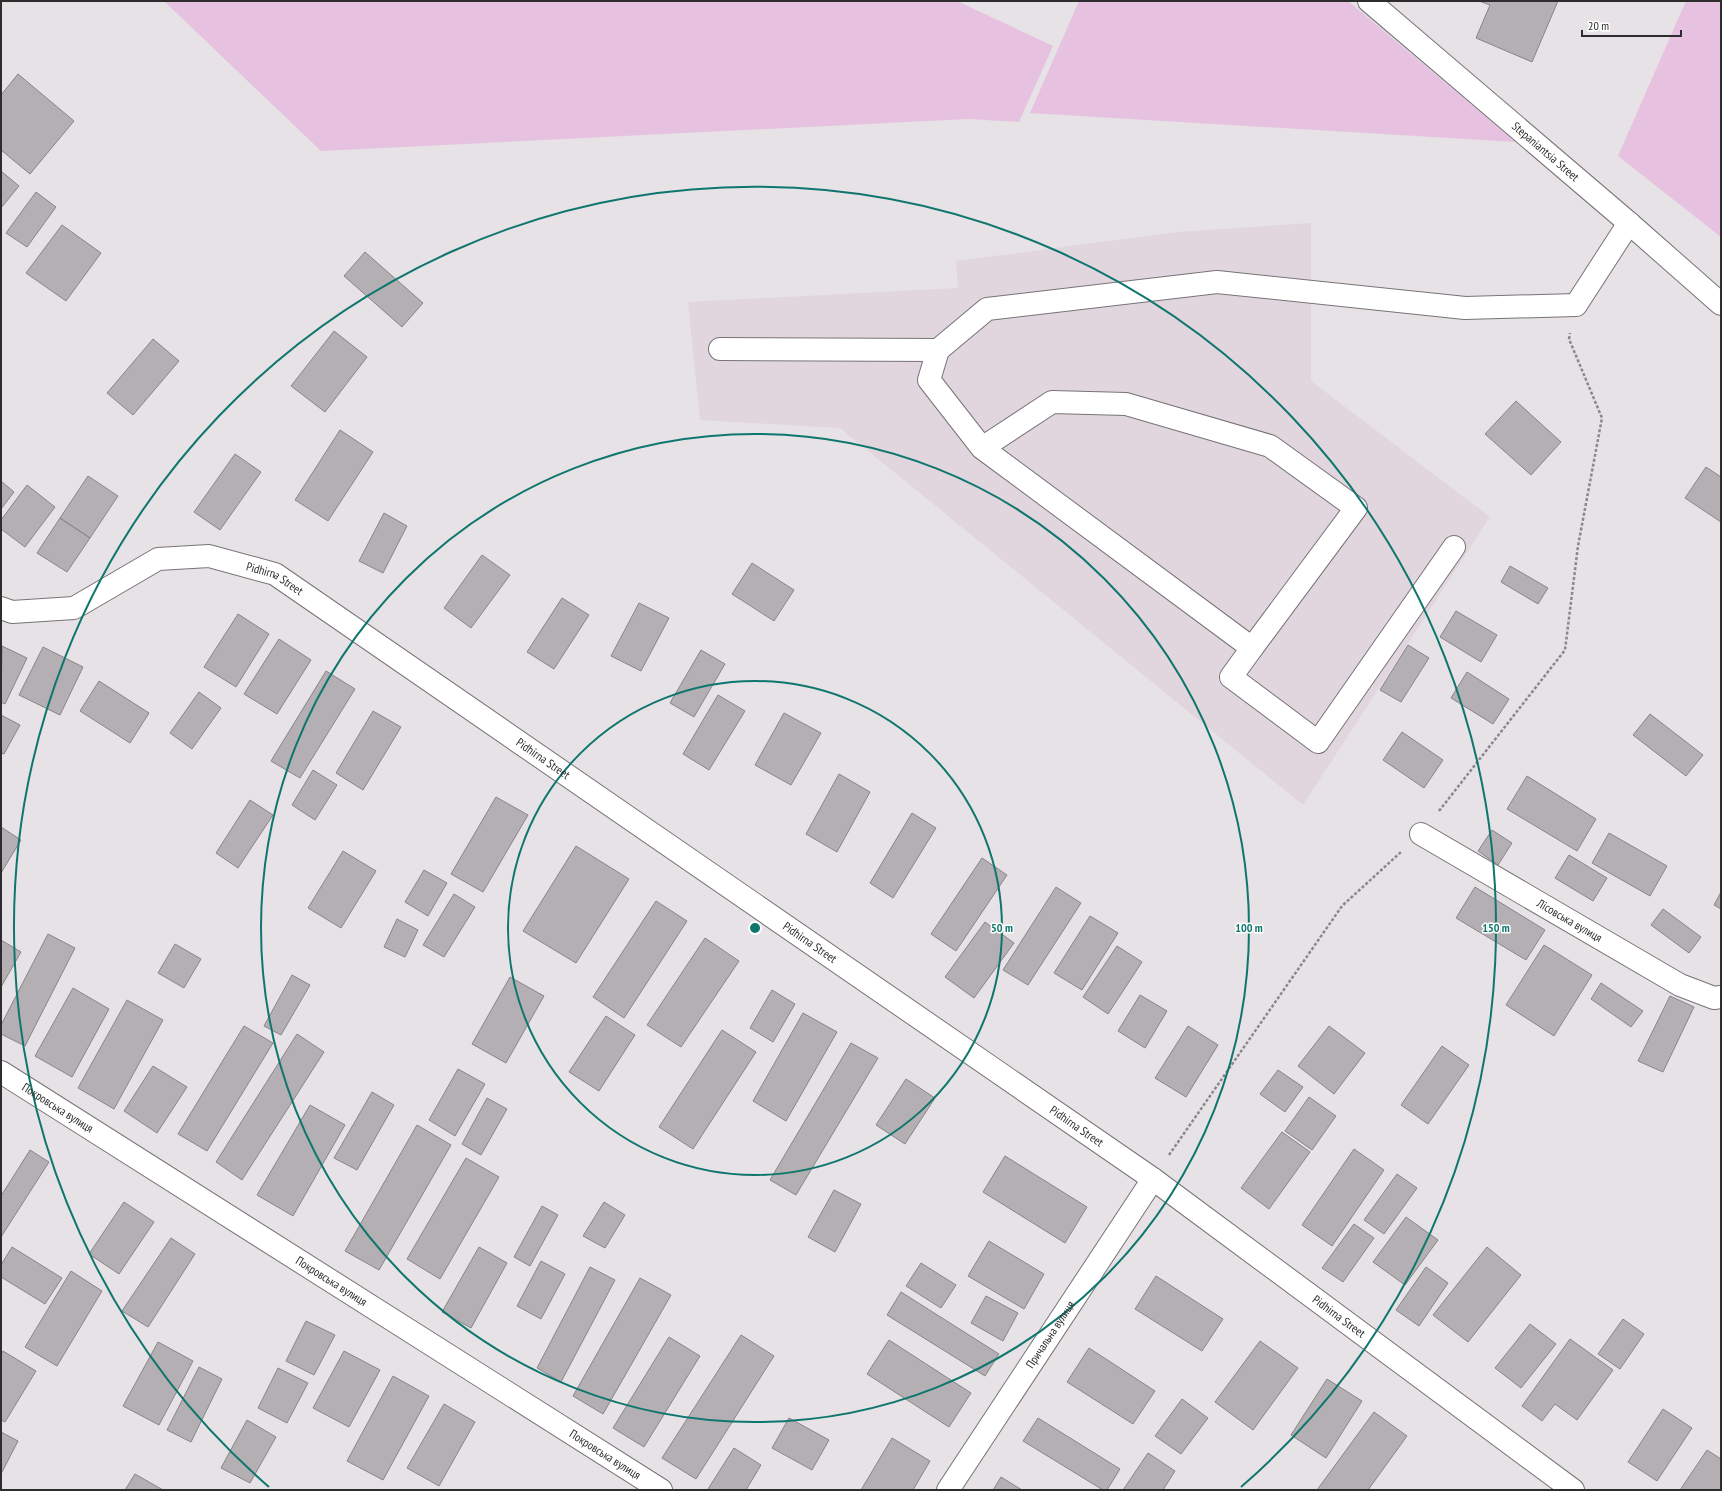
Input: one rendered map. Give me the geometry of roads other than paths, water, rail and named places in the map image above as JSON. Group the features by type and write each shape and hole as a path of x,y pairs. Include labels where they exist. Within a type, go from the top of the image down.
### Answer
{"street":[{"name":"Stepaniantsia Street","path":"1369,1 1629,223 1721,304"},
{"path":"1252,648 982,448 929,380 938,350 987,309 1217,282 1465,308 1576,305 1629,223"},
{"path":"720,349 938,350"},
{"path":"982,448 1052,402 1126,404 1270,446 1356,508 1231,677 1318,742 1454,547"},
{"name":"Pidhirna Street","path":"1,608 12,612 74,608 158,560 209,556 275,574 1153,1179 1573,1490"},
{"name":"Лісовська вулиця","path":"1421,834 1680,985 1714,998 1721,997"},
{"name":"Покровська вулиця","path":"1,1072 661,1490"},
{"name":"Причальна вулиця","path":"948,1490 1153,1179"}]}
